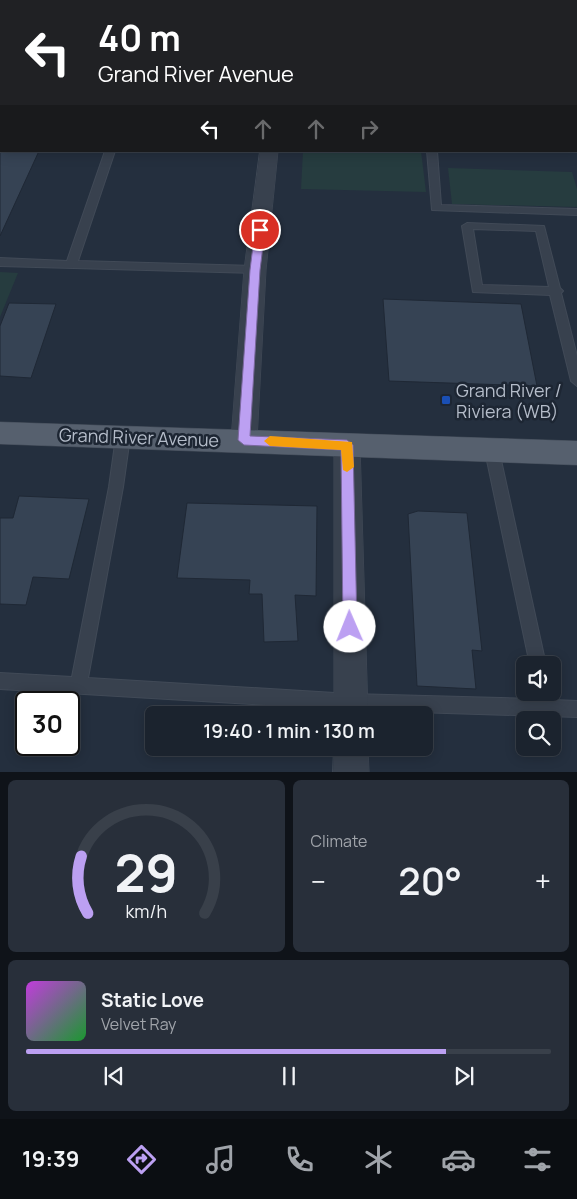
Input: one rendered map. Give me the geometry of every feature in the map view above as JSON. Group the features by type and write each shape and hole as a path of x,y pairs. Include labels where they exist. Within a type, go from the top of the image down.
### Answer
{"main road":[{"name":"Grand River Avenue","path":"0,433 244,440 577,454"}],"street":[{"path":"244,440 255,270 270,152"},
{"path":"347,445 351,706"},
{"path":"351,756 351,772"}],"lane":[{"path":"71,264 110,152"},
{"path":"432,152 436,208 577,212"},
{"path":"557,291 477,289 467,226 540,228 557,291 577,381"},
{"path":"0,262 255,270"},
{"path":"78,685 116,487 123,437"},
{"path":"492,451 536,656"},
{"path":"0,680 327,706"},
{"path":"400,706 521,701"},
{"path":"549,701 577,709"}],"green space":[{"path":"303,152 421,152 426,192 301,189"},
{"path":"448,168 572,172 577,189 577,207 452,204"},
{"path":"0,272 18,273 0,317"}],"building":[{"path":"0,152 39,152 0,236"},
{"path":"383,299 521,304 537,386 389,381"},
{"path":"9,303 56,304 31,378 0,376 0,326"},
{"path":"19,496 89,499 69,579 33,577 26,605 0,604 0,518 13,518"},
{"path":"187,503 317,506 316,596 295,595 298,641 264,642 262,594 249,594 250,580 177,578"},
{"path":"418,511 467,513 482,651 472,650 476,689 417,686 408,514"}],"slow traffic":[{"path":"270,441 347,445 347,467"}],"place":[{"name":"Grand River / Riviera (WB)","path":"446,400"}],"route":[{"path":"260,230 255,270 244,440 347,445 350,627"}]}
